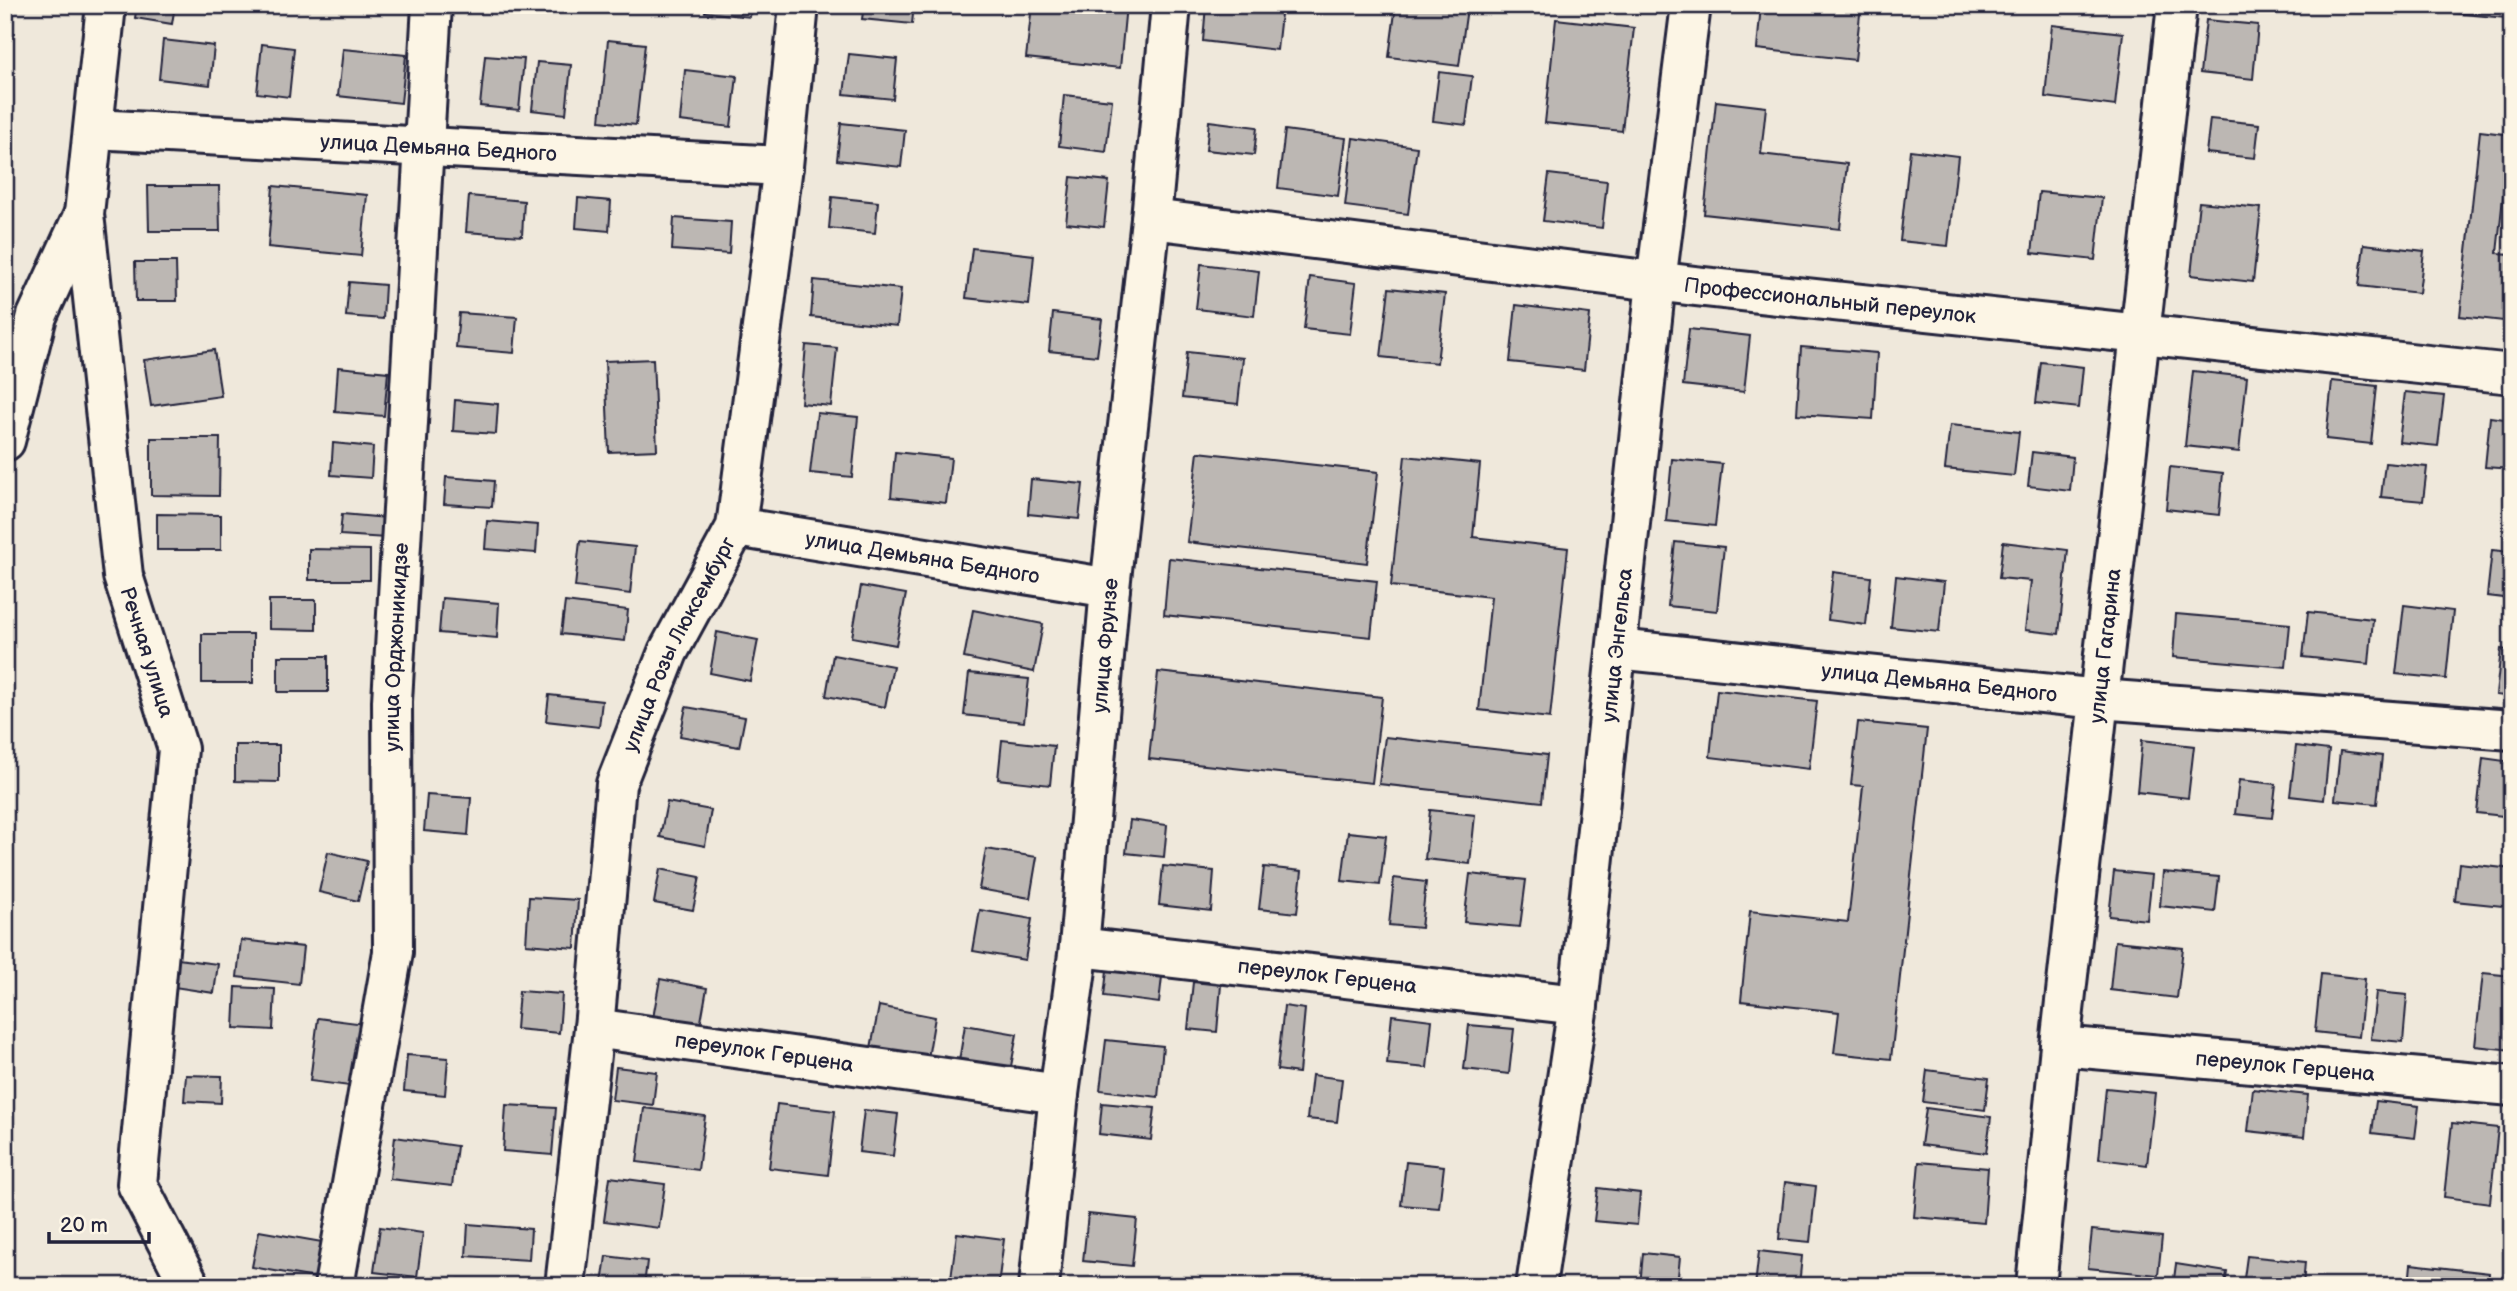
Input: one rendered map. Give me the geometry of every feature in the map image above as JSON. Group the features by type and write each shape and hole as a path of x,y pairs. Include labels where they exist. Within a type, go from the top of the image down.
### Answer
{"street":[{"name":"Речная улица","path":"106,5 84,214 123,576 178,749 137,1185 190,1286"},
{"name":"улица Орджоникидзе","path":"334,1286 393,952 392,701 432,5"},
{"name":"улица Розы Люксембург","path":"565,1286 594,1028 616,784 668,652 736,527 783,166 799,5"},
{"name":"улица Фрунзе","path":"1039,1286 1059,1094 1079,947 1110,588 1151,219 1171,5"},
{"name":"улица Энгельса","path":"1536,1286 1578,1005 1656,282 1691,5"},
{"name":"улица Гагарина","path":"2036,1286 2060,1046 2177,5"},
{"name":"улица Демьяна Бедного","path":"94,130 783,166"},
{"path":"5,441 37,316 84,214"},
{"name":"Профессиональный переулок","path":"1151,219 1656,282 2512,374"},
{"name":"улица Демьяна Бедного","path":"736,527 1110,588"},
{"name":"улица Демьяна Бедного","path":"1617,649 2099,699 2512,730"},
{"name":"переулок Герцена","path":"1079,947 1578,1005"},
{"name":"переулок Герцена","path":"594,1028 1059,1094"},
{"name":"переулок Герцена","path":"2060,1046 2512,1086"}],"building":[{"path":"137,5 175,5 172,24 135,18"},
{"path":"706,5 751,5 750,17 705,12"},
{"path":"864,5 914,5 912,24 862,19"},
{"path":"1032,5 1126,5 1120,68 1026,58"},
{"path":"1206,5 1282,5 1277,50 1203,41"},
{"path":"1396,5 1467,8 1459,66 1389,57"},
{"path":"1761,5 1861,5 1855,60 1757,49"},
{"path":"2454,5 2508,5 2506,18 2453,13"},
{"path":"1556,19 1634,28 1622,131 1545,123"},
{"path":"2206,20 2258,25 2253,79 2200,73"},
{"path":"2052,25 2123,33 2115,106 2045,97"},
{"path":"163,40 214,46 210,85 159,79"},
{"path":"608,40 645,44 636,125 600,121"},
{"path":"262,44 294,48 289,97 257,93"},
{"path":"343,49 406,55 401,103 338,96"},
{"path":"849,54 897,59 893,99 844,94"},
{"path":"485,56 524,59 519,110 480,106"},
{"path":"537,62 571,65 566,114 532,110"},
{"path":"685,70 737,76 731,127 680,121"},
{"path":"1439,72 1472,76 1466,125 1433,121"},
{"path":"1064,95 1112,100 1106,152 1059,146"},
{"path":"1716,101 1766,107 1761,154 1847,164 1840,229 1704,214"},
{"path":"2210,119 2259,124 2255,158 2206,153"},
{"path":"1209,121 1257,127 1254,155 1206,150"},
{"path":"841,123 905,130 901,167 837,160"},
{"path":"1285,130 1346,138 1338,196 1278,188"},
{"path":"2480,131 2512,135 2512,171 2506,170 2497,253 2512,254 2512,322 2460,316"},
{"path":"1353,138 1417,147 1408,214 1345,206"},
{"path":"1910,150 1958,156 1948,246 1900,241"},
{"path":"1549,174 1607,181 1602,228 1543,221"},
{"path":"1071,177 1109,181 1104,227 1066,223"},
{"path":"148,186 219,186 220,231 149,231"},
{"path":"273,186 367,195 361,256 268,247"},
{"path":"2039,192 2102,198 2095,260 2032,253"},
{"path":"469,196 524,201 522,236 466,232"},
{"path":"832,197 878,202 875,233 829,228"},
{"path":"578,198 611,201 609,231 576,228"},
{"path":"2199,202 2261,208 2253,282 2191,275"},
{"path":"674,218 731,222 729,254 672,250"},
{"path":"2364,244 2424,251 2419,293 2359,286"},
{"path":"972,248 1034,255 1029,305 966,298"},
{"path":"135,262 176,262 177,301 136,301"},
{"path":"1201,264 1259,271 1254,316 1196,309"},
{"path":"1310,277 1356,283 1350,334 1304,329"},
{"path":"814,280 901,289 897,326 811,317"},
{"path":"349,282 385,285 383,319 346,316"},
{"path":"1389,288 1445,294 1437,363 1381,357"},
{"path":"1516,305 1590,314 1584,370 1510,362"},
{"path":"459,313 517,317 514,353 456,348"},
{"path":"1053,313 1102,319 1097,356 1049,351"},
{"path":"1689,329 1750,336 1744,392 1683,385"},
{"path":"806,345 837,348 831,406 801,403"},
{"path":"1801,347 1877,353 1873,419 1797,414"},
{"path":"214,350 221,396 151,406 144,360"},
{"path":"1187,352 1243,358 1238,404 1182,398"},
{"path":"653,359 657,450 609,452 605,361"},
{"path":"2041,362 2083,367 2079,408 2036,403"},
{"path":"338,367 388,372 384,416 335,412"},
{"path":"2193,371 2247,377 2239,452 2185,446"},
{"path":"2332,381 2377,386 2371,444 2326,439"},
{"path":"2405,392 2444,396 2438,446 2399,442"},
{"path":"455,400 498,404 496,434 453,431"},
{"path":"817,413 858,417 852,477 810,473"},
{"path":"2490,417 2512,420 2512,469 2485,467"},
{"path":"1950,425 2019,432 2014,476 1945,469"},
{"path":"151,438 220,438 219,496 151,495"},
{"path":"333,443 373,447 371,478 331,475"},
{"path":"895,452 951,458 946,503 891,497"},
{"path":"1198,452 1378,472 1367,563 1187,542"},
{"path":"2032,452 2073,457 2070,491 2028,486"},
{"path":"1405,456 1480,464 1473,537 1568,548 1550,718 1479,710 1491,597 1391,586"},
{"path":"1672,459 1722,464 1715,526 1666,521"},
{"path":"2385,463 2427,467 2423,501 2381,497"},
{"path":"2170,467 2223,473 2219,515 2166,509"},
{"path":"446,477 494,481 492,507 444,504"},
{"path":"1031,479 1083,484 1079,519 1028,514"},
{"path":"157,514 221,515 221,550 157,550"},
{"path":"342,514 387,518 386,538 340,535"},
{"path":"487,521 538,525 536,553 485,549"},
{"path":"580,541 635,547 630,594 575,587"},
{"path":"1675,542 1724,547 1717,611 1668,606"},
{"path":"2003,542 2068,550 2059,634 2025,630 2031,581 1999,578"},
{"path":"309,549 370,550 370,580 309,580"},
{"path":"2492,550 2512,552 2512,599 2487,596"},
{"path":"1169,558 1377,581 1371,637 1164,615"},
{"path":"1833,572 1871,577 1866,625 1828,620"},
{"path":"1896,576 1944,582 1939,632 1891,627"},
{"path":"861,586 906,594 896,645 852,637"},
{"path":"442,598 499,603 497,638 439,633"},
{"path":"269,600 316,600 316,630 269,629"},
{"path":"565,602 628,610 625,641 561,634"},
{"path":"2404,605 2453,611 2446,679 2396,674"},
{"path":"973,610 1043,624 1034,672 964,658"},
{"path":"2308,612 2373,619 2369,664 2303,657"},
{"path":"2176,614 2290,624 2286,667 2173,657"},
{"path":"717,632 758,640 750,681 710,673"},
{"path":"202,634 253,634 253,683 202,683"},
{"path":"2501,649 2512,651 2512,697 2496,695"},
{"path":"833,655 893,666 885,707 826,696"},
{"path":"278,656 328,656 328,692 278,692"},
{"path":"1158,672 1382,697 1372,783 1149,759"},
{"path":"969,673 1029,679 1024,722 964,715"},
{"path":"1717,690 1817,701 1809,769 1710,757"},
{"path":"549,695 602,701 599,727 546,721"},
{"path":"686,707 745,717 739,747 680,736"},
{"path":"1858,722 1927,729 1891,1059 1834,1053 1839,1012 1741,1001 1750,911 1848,922 1863,786 1851,785"},
{"path":"1385,737 1547,755 1542,802 1379,784"},
{"path":"1002,740 1054,746 1050,785 998,779"},
{"path":"2142,740 2194,746 2188,798 2137,792"},
{"path":"235,745 279,745 279,782 235,781"},
{"path":"2296,746 2329,750 2324,800 2290,796"},
{"path":"2340,751 2382,756 2377,804 2335,800"},
{"path":"2483,758 2512,762 2512,817 2477,813"},
{"path":"2239,780 2276,784 2272,818 2235,814"},
{"path":"427,795 471,798 468,835 424,831"},
{"path":"667,802 711,810 705,846 660,837"},
{"path":"1430,810 1475,815 1470,864 1425,859"},
{"path":"1130,820 1167,825 1164,857 1126,853"},
{"path":"1348,832 1386,836 1380,885 1342,881"},
{"path":"986,849 1037,857 1030,898 979,889"},
{"path":"328,852 367,861 358,901 319,892"},
{"path":"2459,863 2512,869 2512,907 2455,901"},
{"path":"1163,866 1214,871 1211,911 1159,905"},
{"path":"1264,867 1302,871 1297,913 1259,909"},
{"path":"660,869 700,877 693,910 654,903"},
{"path":"2114,871 2152,875 2147,920 2109,916"},
{"path":"2163,872 2219,877 2215,912 2160,906"},
{"path":"1470,874 1526,880 1520,927 1464,922"},
{"path":"1394,878 1426,882 1421,928 1389,925"},
{"path":"529,897 578,900 575,948 526,944"},
{"path":"980,910 1032,919 1025,960 973,951"},
{"path":"241,940 303,947 299,984 237,977"},
{"path":"2115,941 2183,948 2177,998 2110,990"},
{"path":"178,959 218,964 214,993 174,987"},
{"path":"1108,962 1163,968 1159,1003 1104,996"},
{"path":"2483,973 2512,976 2512,1050 2475,1046"},
{"path":"2321,974 2365,979 2359,1037 2315,1032"},
{"path":"660,979 707,988 700,1027 653,1018"},
{"path":"1193,982 1221,985 1217,1032 1188,1029"},
{"path":"236,987 275,989 273,1030 234,1028"},
{"path":"519,991 562,994 559,1033 516,1029"},
{"path":"2376,992 2407,995 2403,1042 2371,1039"},
{"path":"879,1006 935,1017 928,1058 871,1048"},
{"path":"1284,1006 1305,1009 1299,1073 1277,1070"},
{"path":"1392,1015 1432,1020 1427,1068 1387,1064"},
{"path":"318,1018 365,1024 357,1087 310,1081"},
{"path":"965,1025 1017,1034 1009,1077 958,1067"},
{"path":"1469,1025 1514,1029 1509,1074 1464,1069"},
{"path":"1106,1040 1163,1046 1158,1097 1100,1090"},
{"path":"407,1055 448,1058 445,1095 404,1091"},
{"path":"616,1067 657,1072 653,1105 612,1100"},
{"path":"1927,1070 1989,1078 1985,1110 1923,1102"},
{"path":"186,1075 222,1076 221,1103 184,1101"},
{"path":"1312,1075 1342,1079 1337,1122 1307,1119"},
{"path":"2106,1088 2155,1093 2147,1165 2099,1159"},
{"path":"2253,1089 2308,1095 2304,1137 2248,1131"},
{"path":"2376,1101 2419,1106 2415,1138 2372,1133"},
{"path":"1102,1103 1155,1108 1151,1140 1099,1134"},
{"path":"777,1104 835,1111 828,1175 769,1168"},
{"path":"506,1105 556,1108 552,1155 503,1151"},
{"path":"644,1108 705,1116 698,1170 637,1162"},
{"path":"1926,1108 1991,1117 1986,1153 1921,1145"},
{"path":"864,1110 898,1114 893,1156 859,1152"},
{"path":"2452,1123 2498,1128 2490,1203 2444,1197"},
{"path":"395,1137 457,1146 452,1186 390,1179"},
{"path":"1406,1162 1444,1166 1439,1208 1401,1205"},
{"path":"1919,1162 1988,1168 1984,1223 1914,1217"},
{"path":"610,1177 665,1184 659,1228 604,1221"},
{"path":"1785,1182 1816,1186 1810,1242 1779,1239"},
{"path":"1598,1188 1640,1193 1637,1225 1594,1221"},
{"path":"1088,1214 1137,1219 1132,1266 1083,1261"},
{"path":"468,1224 531,1229 529,1260 466,1256"},
{"path":"380,1227 423,1233 417,1277 374,1272"},
{"path":"2092,1230 2162,1237 2158,1275 2088,1268"},
{"path":"259,1231 322,1242 315,1278 252,1267"},
{"path":"957,1233 1004,1239 998,1286 950,1286"},
{"path":"1759,1251 1802,1256 1799,1286 1755,1286"},
{"path":"1643,1253 1680,1257 1677,1286 1640,1286"},
{"path":"606,1256 647,1261 644,1286 602,1284"},
{"path":"2247,1256 2305,1262 2303,1286 2243,1286"},
{"path":"2176,1264 2227,1272 2225,1286 2173,1286"},
{"path":"2411,1264 2489,1273 2488,1286 2409,1286"},
{"path":"459,1279 512,1282 512,1286 459,1286"},
{"path":"1438,1279 1471,1286 1436,1286"}]}
